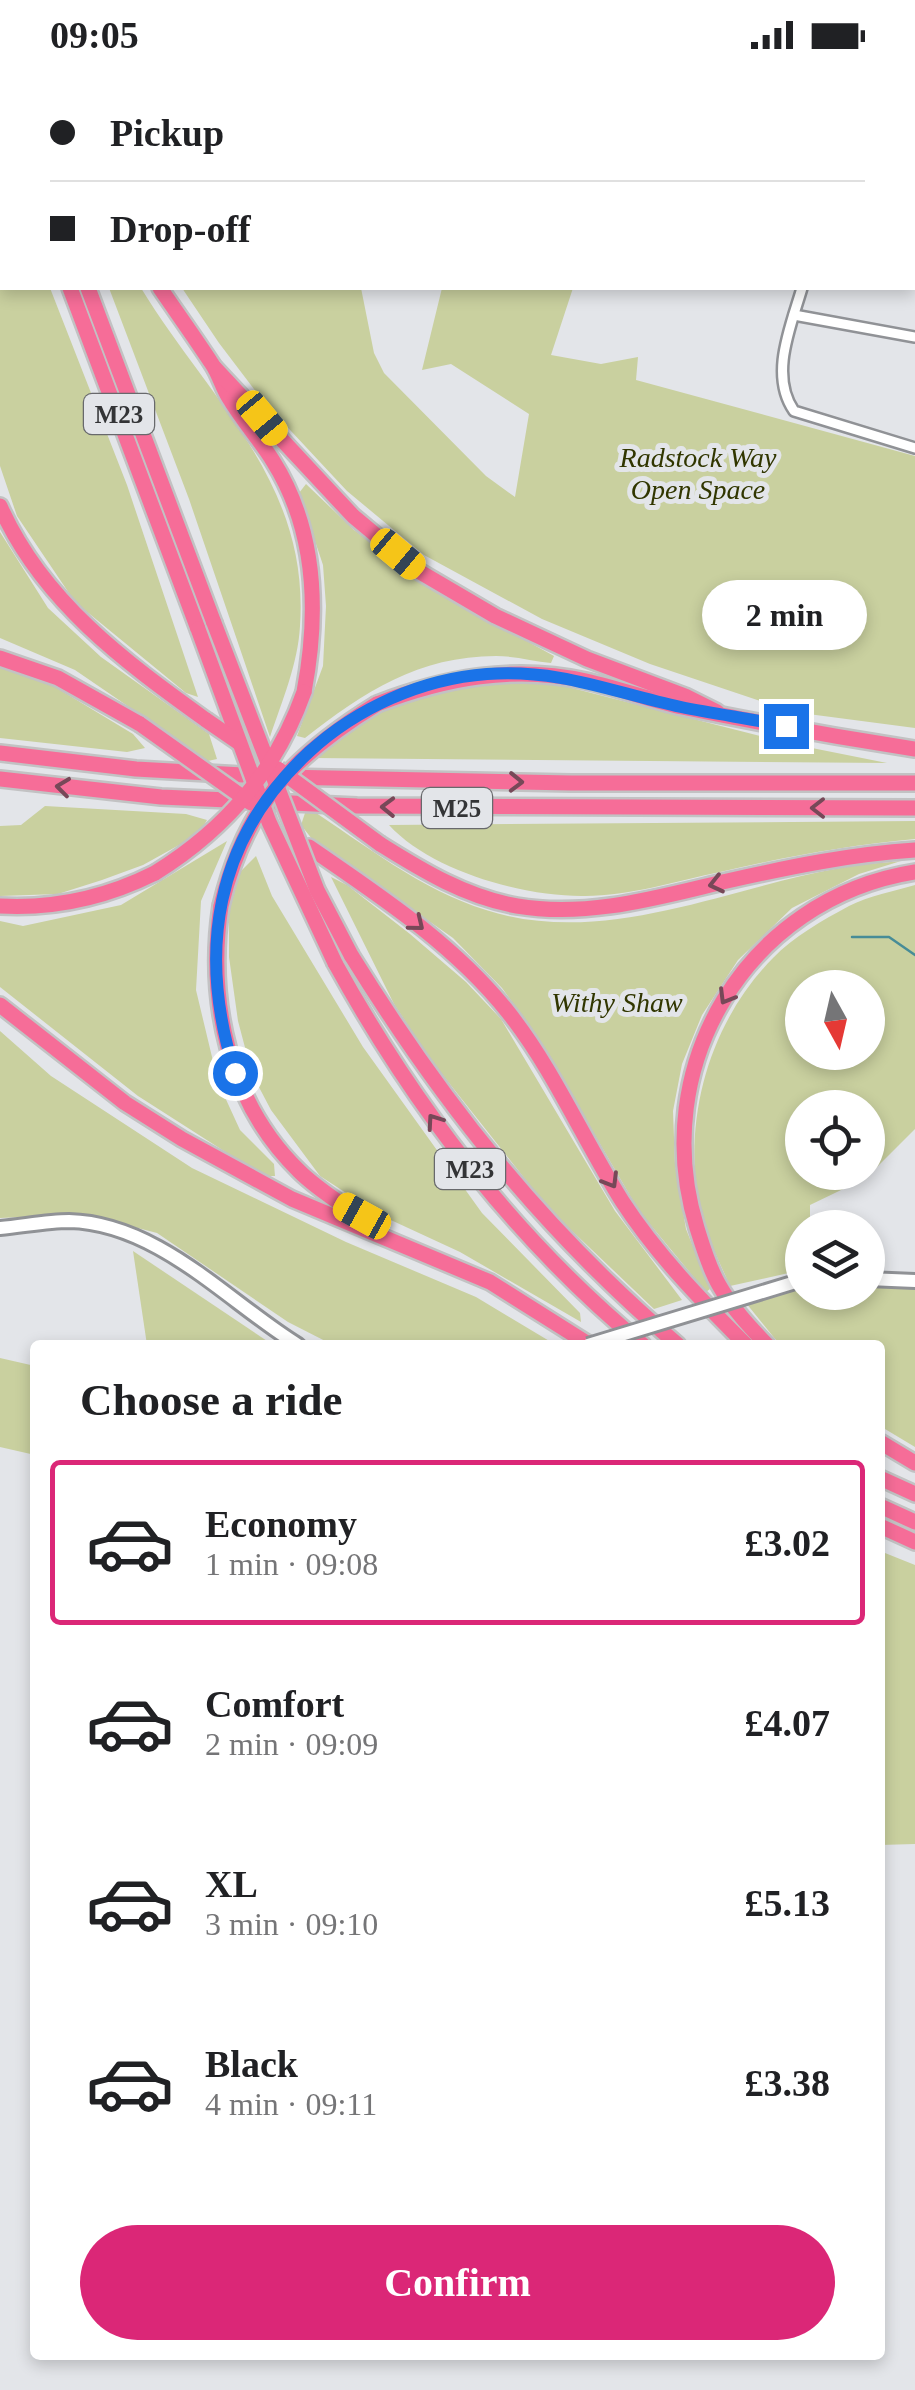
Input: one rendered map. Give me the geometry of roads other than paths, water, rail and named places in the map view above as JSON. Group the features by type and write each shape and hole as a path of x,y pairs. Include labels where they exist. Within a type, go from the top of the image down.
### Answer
{"highway":[{"name":"M23","path":"71,290 269,822 335,963 375,1036 461,1157 522,1232 637,1340"},
{"name":"M23","path":"89,290 310,875 351,955 405,1042 520,1192 589,1266 672,1340"},
{"path":"161,290 215,368 353,516 420,572 495,616 717,712"},
{"path":"0,906 80,900 120,888 188,852 244,801 282,745 304,692 314,608 302,526 274,462 228,398 215,368"},
{"path":"0,506 34,566 73,614 114,652 380,844 449,884 516,906 575,910 628,904 807,864 915,850"},
{"path":"0,658 58,678 140,724 440,943 490,992 532,1044 624,1203 682,1282 741,1340"},
{"path":"382,1235 296,1169 250,1106 235,1073 219,1014 215,960 230,867 252,818 286,774 330,733 377,704 454,678 535,674 584,680 682,707 915,749"},
{"name":"M25","path":"0,753 136,769 305,778 915,783"},
{"name":"M25","path":"0,778 196,800 357,806 915,808"},
{"path":"761,1340 717,1283 690,1204 685,1122 691,1079 705,1034 727,993 754,956 782,931 820,906 883,880 915,872"},
{"path":"0,1004 125,1103 182,1139 292,1199 490,1282 581,1340"},
{"path":"885,1445 915,1462"},
{"path":"885,1480 915,1494"},
{"path":"885,1508 915,1522"},
{"path":"885,1528 915,1542"}],"street":[{"path":"801,290 781,373 784,397 794,412 915,448"},
{"path":"794,315 915,337"},
{"path":"0,1228 71,1221 142,1240 170,1255 291,1340"},
{"path":"885,1279 915,1281"},
{"path":"605,1340 785,1285"}],"waterway":[{"path":"852,937 889,937 915,955"}],"park label":[{"name":"Radstock Way Open Space","path":"698,473"},
{"name":"Withy Shaw","path":"617,1002"}]}
